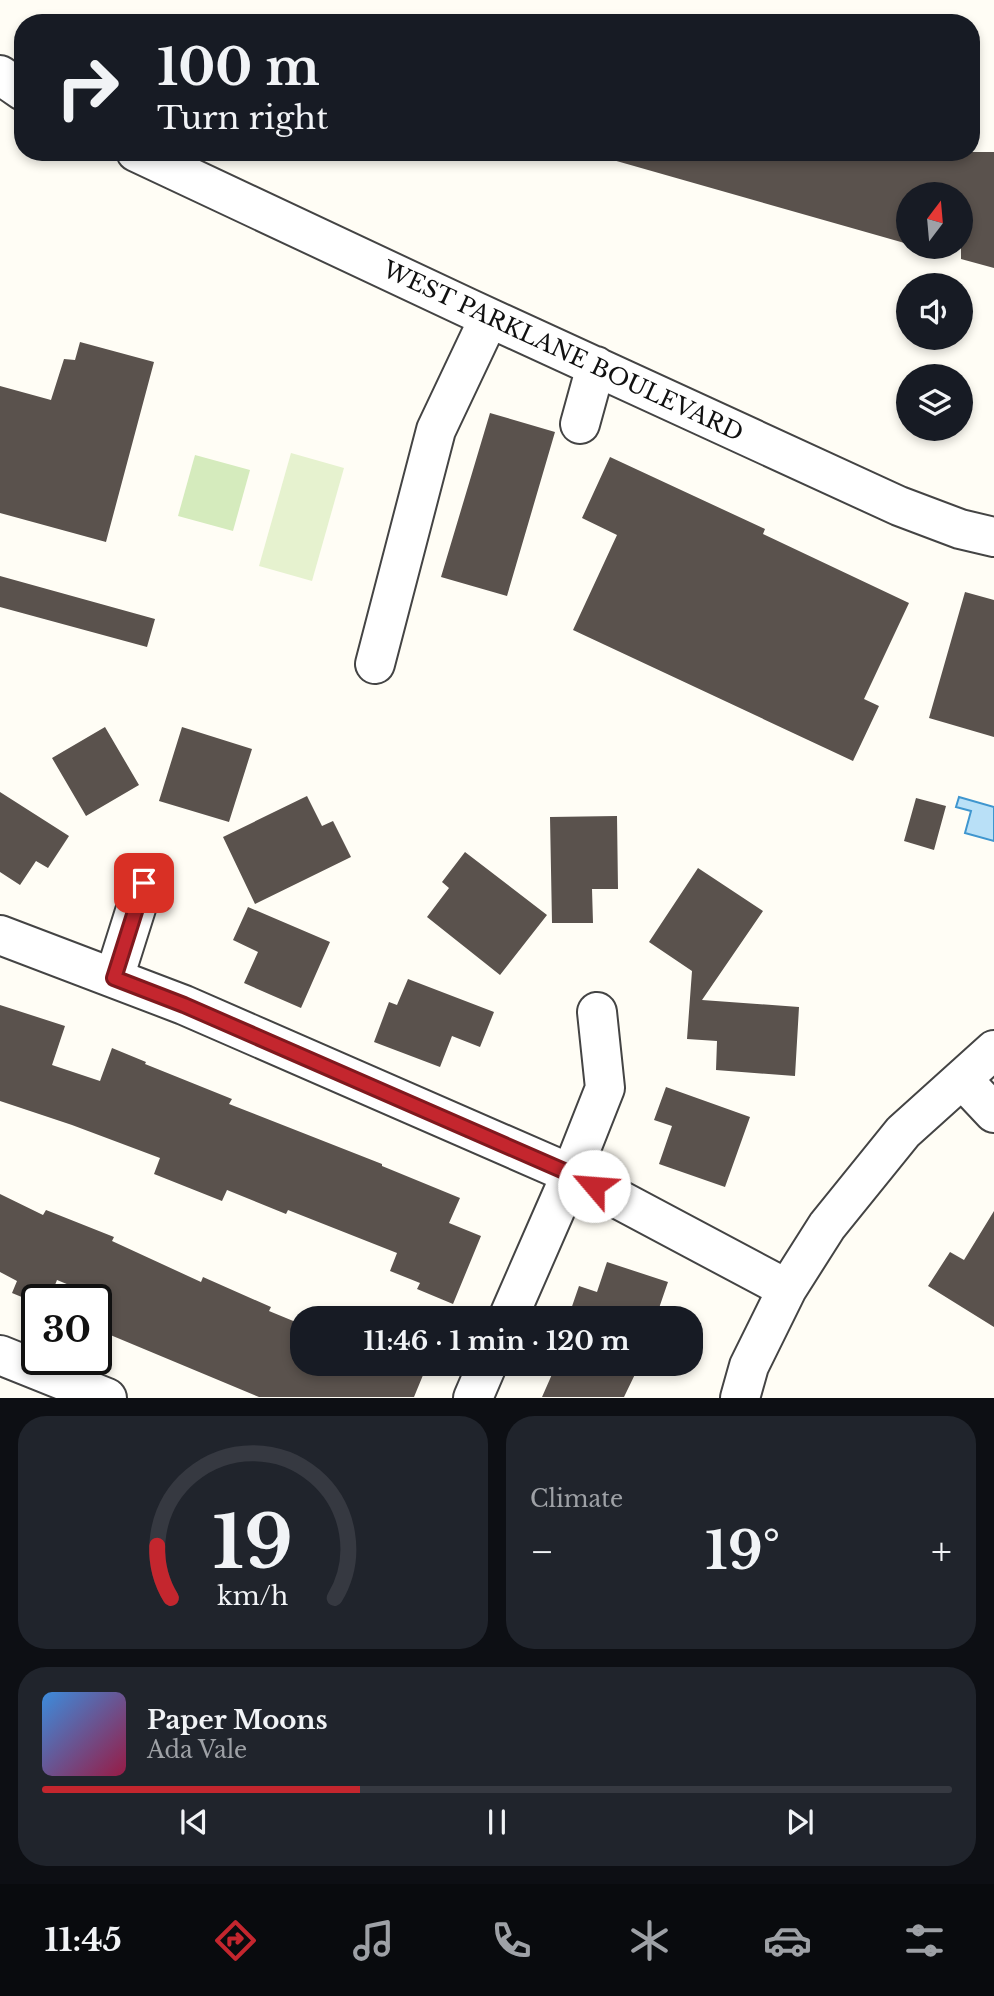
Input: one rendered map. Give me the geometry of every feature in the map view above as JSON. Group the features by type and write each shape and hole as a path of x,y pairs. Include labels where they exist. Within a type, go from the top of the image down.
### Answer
{"street":[{"name":"WEST PARKLANE BOULEVARD","path":"155,161 899,506 960,529 994,537"},
{"path":"374,664 436,430 489,318"},
{"path":"580,424 596,366"},
{"path":"114,978 144,883"},
{"path":"0,935 184,1005 571,1174 788,1289"},
{"path":"513,1306 571,1174 604,1088 597,1012"},
{"path":"740,1398 749,1366 788,1289 827,1226 903,1132 994,1050"},
{"path":"962,1079 994,1113"},
{"path":"0,1355 107,1398"},
{"path":"473,1398 482,1376"}],"green space":[{"path":"291,453 344,468 312,581 259,566"},
{"path":"195,455 250,470 233,531 178,516"}],"water":[{"path":"959,797 994,807 994,841 965,833 971,811 956,807"}],"building":[{"path":"980,152 994,152 994,268 961,259 973,259 973,182 896,182 896,241 617,161 980,161"},
{"path":"80,342 154,362 106,542 0,513 0,386 51,400 64,359 75,360"},
{"path":"490,413 555,432 507,596 441,577"},
{"path":"610,457 765,529 763,534 909,603 864,699 879,706 853,761 573,630 617,535 582,518"},
{"path":"0,576 155,619 147,647 0,607"},
{"path":"965,592 994,600 994,737 929,718"},
{"path":"105,727 139,785 86,816 52,758"},
{"path":"182,727 252,749 229,822 159,801"},
{"path":"0,792 69,836 48,868 36,861 20,885 0,872"},
{"path":"307,796 322,826 333,821 351,857 255,904 223,837"},
{"path":"916,798 946,806 934,850 904,841"},
{"path":"617,816 618,889 592,889 593,923 552,923 550,817"},
{"path":"465,852 547,915 500,975 427,917 449,888 442,882"},
{"path":"698,868 763,911 702,1000 799,1007 795,1076 716,1070 717,1041 687,1039 692,971 649,942"},
{"path":"248,907 330,942 301,1008 244,983 258,952 233,940"},
{"path":"408,979 494,1012 480,1047 452,1036 440,1067 374,1042 389,1002 397,1005"},
{"path":"0,1005 65,1026 52,1065 100,1081 112,1048 232,1099 229,1104 460,1198 449,1223 481,1236 453,1304 417,1289 420,1283 390,1271 397,1253 288,1210 286,1214 227,1190 222,1201 154,1174 160,1158 0,1101"},
{"path":"666,1087 750,1117 725,1187 659,1164 672,1126 654,1120"},
{"path":"0,1194 43,1215 46,1210 114,1237 112,1241 201,1282 203,1277 271,1307 269,1311 290,1320 290,1376 423,1376 414,1397 259,1397 112,1336 112,1284 67,1284 57,1280 55,1284 21,1284 21,1297 12,1293 17,1281 0,1272"},
{"path":"994,1211 994,1327 928,1286 950,1252 964,1260"},
{"path":"607,1262 668,1282 660,1306 572,1306 579,1286 597,1292"},
{"path":"551,1376 634,1376 624,1397 542,1397"}],"route":[{"path":"144,883 114,978 184,1005 594,1186"}]}
